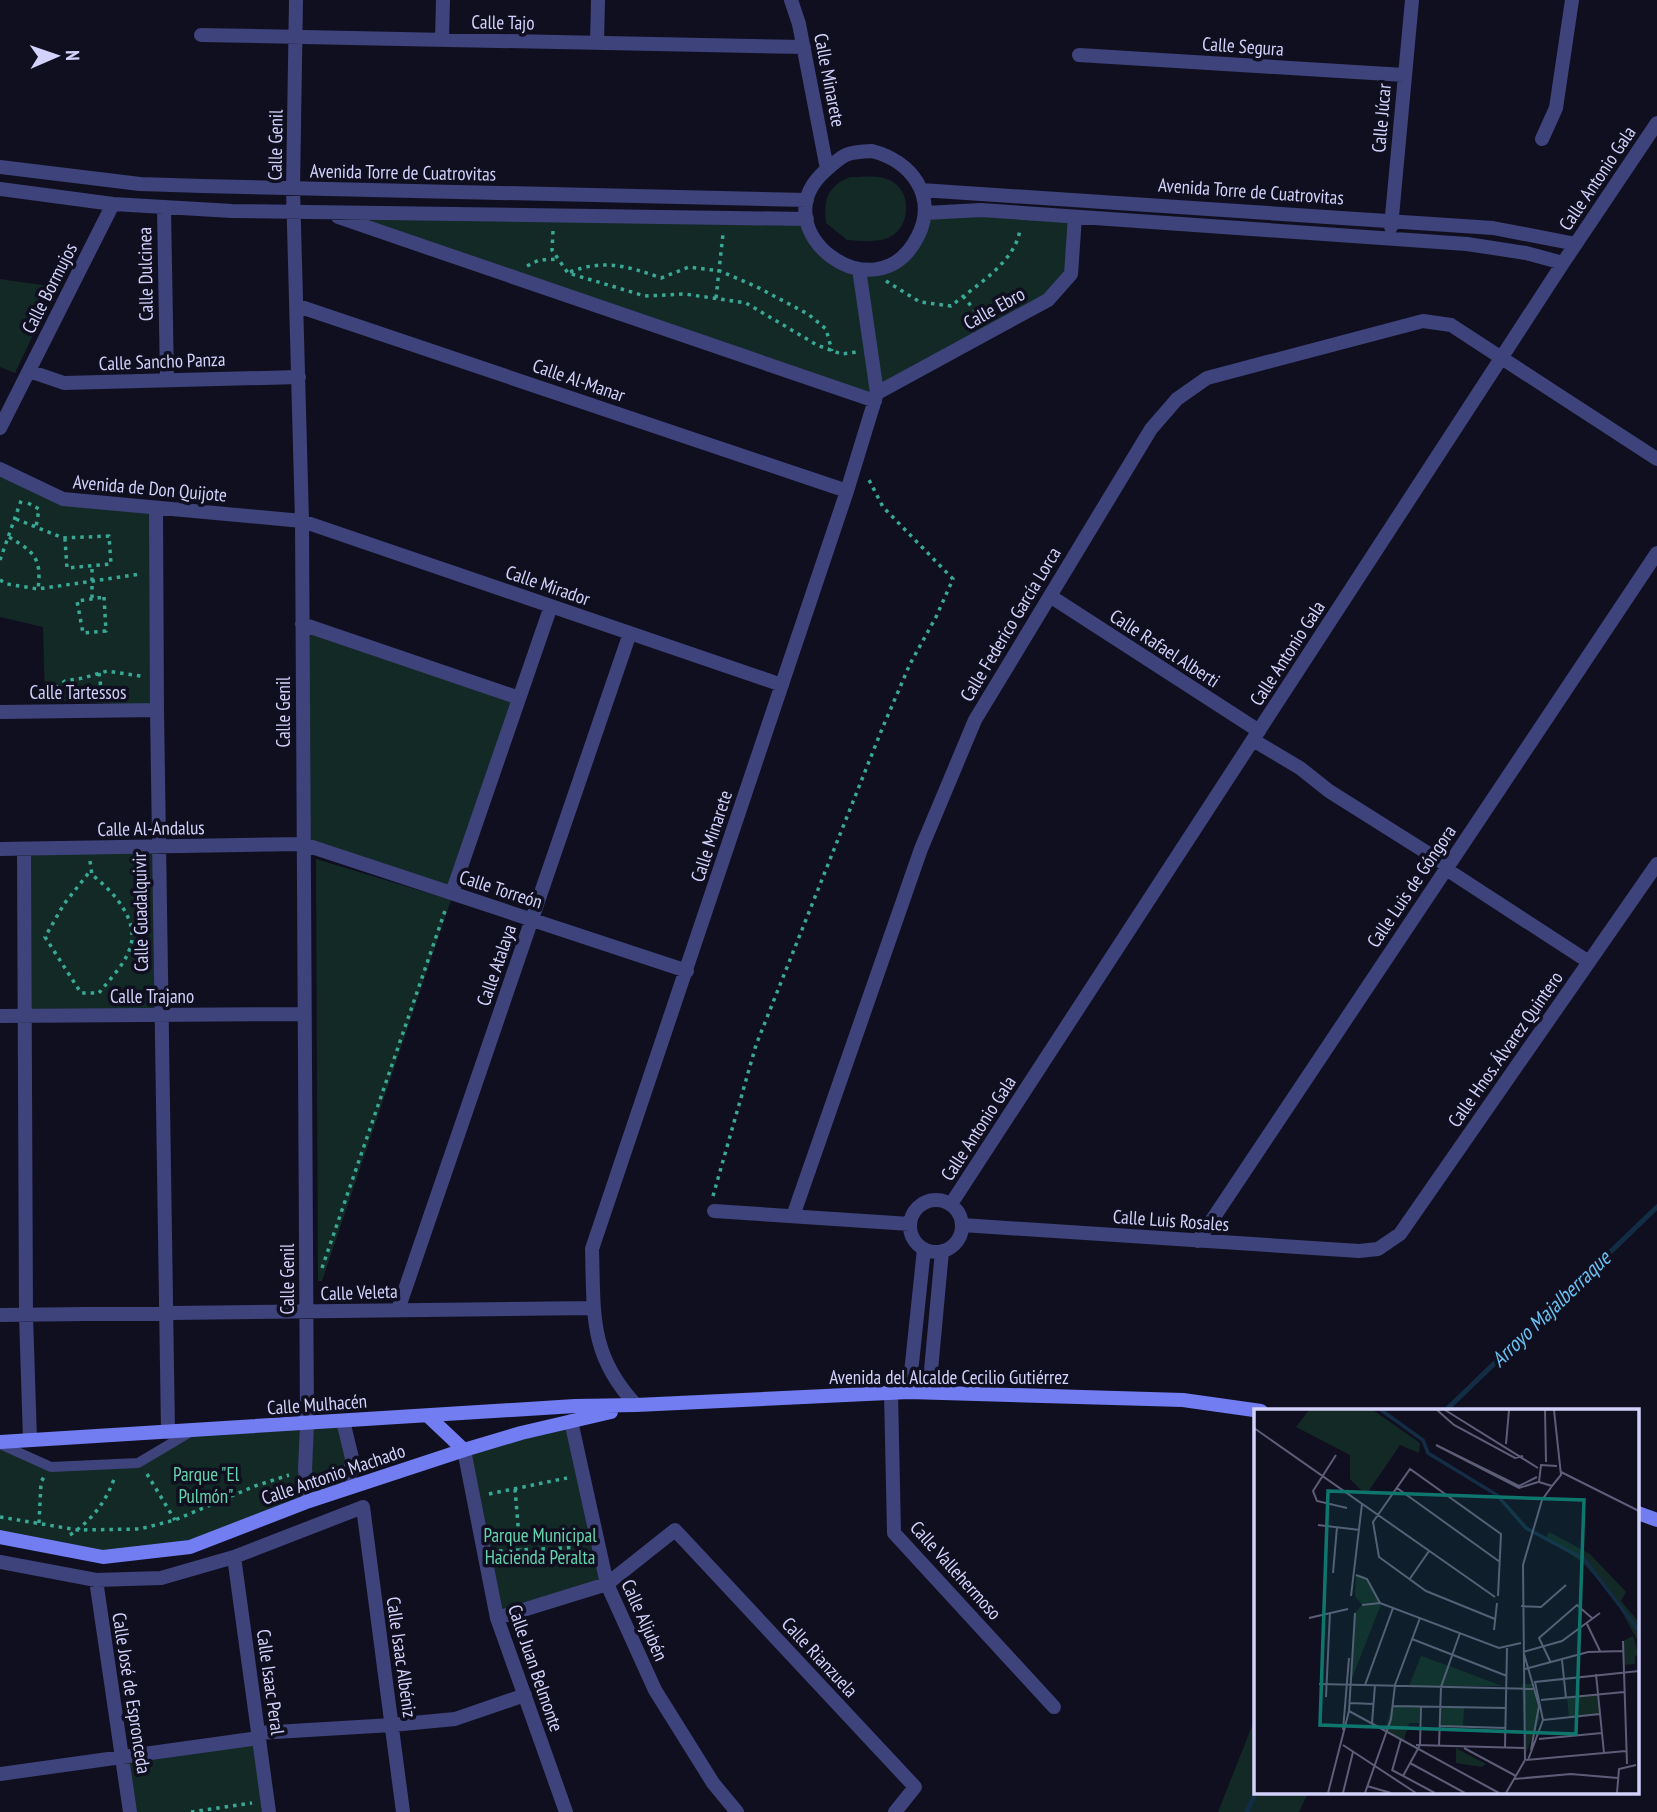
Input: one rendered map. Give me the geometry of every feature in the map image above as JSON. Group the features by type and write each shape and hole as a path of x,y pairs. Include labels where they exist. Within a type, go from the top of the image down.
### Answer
{"street":[{"name":"Calle Genil","path":"296,0 293,189 302,521 307,1424 305,1470 316,1499 328,1520"},
{"path":"442,40 443,0"},
{"path":"597,0 597,43"},
{"name":"Calle Minarete","path":"791,0 804,47 827,169"},
{"name":"Calle Júcar","path":"1390,239 1412,0"},
{"path":"1542,139 1556,108 1572,0"},
{"name":"Calle Tajo","path":"201,35 804,47"},
{"name":"Calle Segura","path":"1079,55 1404,75"},
{"name":"Calle Antonio Gala","path":"951,1204 1563,263 1657,123"},
{"path":"872,151 888,155 914,176 921,190 925,213 922,229 904,256 887,266 862,269 844,266 830,258 819,247 807,219 807,200 814,181 840,156 872,151"},
{"name":"Avenida Torre de Cuatrovitas","path":"0,167 140,184 807,200"},
{"path":"0,189 163,208 807,219"},
{"name":"Avenida Torre de Cuatrovitas","path":"921,190 1392,219 1493,228 1576,244"},
{"name":"Calle Bormujos","path":"0,428 113,204"},
{"name":"Calle Dulcinea","path":"163,208 167,380"},
{"name":"Avenida Torre de Cuatrovitas","path":"925,213 981,210 1466,244 1527,253 1563,263"},
{"path":"324,212 876,397"},
{"name":"Calle Ebro","path":"876,397 1048,300 1071,274 1075,217"},
{"name":"Calle Minarete","path":"636,1405 620,1388 607,1368 599,1344 593,1308 592,1249 847,491 876,397 862,269"},
{"name":"Calle Al-Manar","path":"298,306 847,491"},
{"name":"Calle Federico García Lorca","path":"793,1216 921,849 975,720 1151,429 1177,399 1207,378 1423,321 1451,325 1657,459"},
{"name":"Calle Sancho Panza","path":"29,371 64,383 299,377"},
{"name":"Avenida de Don Quijote","path":"0,469 63,499 302,521"},
{"name":"Calle Guadalquivir","path":"156,508 168,1432"},
{"name":"Calle Mirador","path":"302,521 782,685"},
{"name":"Calle Luis de Góngora","path":"1198,1241 1657,552"},
{"name":"Calle Rafael Alberti","path":"1050,596 1256,736 1329,791 1589,962"},
{"path":"452,893 551,606"},
{"path":"302,624 519,698"},
{"name":"Calle Atalaya","path":"398,1310 630,633"},
{"name":"Calle Tartessos","path":"0,712 157,710"},
{"name":"Calle Al-Andalus","path":"0,849 303,844"},
{"name":"Calle Torreón","path":"303,844 687,971"},
{"path":"24,849 26,1315 30,1440"},
{"name":"Calle Hnos. Álvarez Quintero","path":"1378,1249 1400,1234 1657,864"},
{"name":"Calle Trajano","path":"0,1016 304,1014"},
{"path":"929,1200 951,1204 961,1217 957,1242 942,1251 924,1249 914,1238 910,1224 916,1209 929,1200"},
{"path":"714,1211 910,1224"},
{"name":"Calle Luis Rosales","path":"962,1224 1359,1251 1378,1249"},
{"path":"909,1392 924,1249"},
{"path":"929,1392 942,1251"},
{"name":"Calle Veleta","path":"0,1315 593,1308"},
{"name":"Calle Vallehermoso","path":"891,1392 894,1533 1054,1707"},
{"name":"Avenida del Alcalde Cecilio Gutiérrez","path":"636,1405 929,1392 1183,1400 1254,1410"},
{"name":"Calle Mulhacén","path":"0,1443 575,1406 636,1405"},
{"name":"Calle Antonio Machado","path":"0,1537 103,1557 190,1547 316,1499 464,1450 636,1405"},
{"path":"428,1416 464,1450"},
{"path":"343,1421 352,1458 348,1488"},
{"name":"Calle Aljubén","path":"571,1421 607,1584 654,1690 713,1783 737,1812"},
{"name":"Calle Juan Belmonte","path":"464,1450 496,1618 566,1812"},
{"name":"Calle Isaac Albéniz","path":"328,1520 363,1507 402,1812"},
{"path":"0,1562 96,1580 161,1578 234,1557 328,1520"},
{"name":"Calle Rianzuela","path":"607,1584 675,1530 915,1787 895,1812"},
{"name":"Calle Isaac Peral","path":"234,1557 269,1807"},
{"name":"Calle José de Espronceda","path":"96,1580 130,1812"},
{"path":"496,1618 607,1584"},
{"path":"0,1774 123,1759 258,1735 455,1718 525,1695"}],"lane":[{"path":"0,1443 51,1467 138,1463 192,1431"}],"path":[{"path":"862,269 920,302 951,306 1004,261 1019,240 1022,213"},
{"path":"553,215 552,250 568,273 645,296 685,294 746,303 832,351 841,354 871,350"},
{"path":"716,298 724,218"},
{"path":"519,279 527,266 539,260 559,258"},
{"path":"568,273 591,264 632,267 661,278 689,267 720,271 808,314 826,329 832,351"},
{"path":"963,296 991,331"},
{"path":"714,1211 709,1211 756,1045 877,740 910,664 953,579 883,507 858,457"},
{"path":"0,560 16,519 26,482"},
{"path":"28,503 39,509 36,527"},
{"path":"16,519 63,538 109,536 111,564 67,568 65,539"},
{"path":"9,537 31,550 41,568 38,589"},
{"path":"92,569 92,599"},
{"path":"0,580 7,584 38,589 157,572"},
{"path":"104,597 106,631 83,633 77,601 92,599 104,597"},
{"path":"52,692 65,681 107,671 157,678"},
{"path":"99,673 103,711"},
{"path":"89,848 92,876 105,885 130,919 132,938 130,949 99,993 81,993 45,937 64,904 91,870"},
{"path":"321,1272 452,893"},
{"path":"138,1463 149,1476 174,1520"},
{"path":"54,1547 87,1523 109,1494 119,1464"},
{"path":"39,1523 41,1482 51,1467"},
{"path":"0,1517 78,1530 140,1529 174,1520 255,1486 305,1470"},
{"path":"473,1497 583,1475"},
{"path":"515,1489 520,1550"},
{"path":"484,1552 598,1546"},
{"path":"191,1812 269,1807"}],"green space":[{"path":"850,177 883,178 900,188 904,195 906,213 904,221 893,235 876,241 847,240 826,223 826,201 832,189"},
{"path":"324,212 807,219 844,266 895,262 925,213 1075,217 1071,274 1048,300 875,401"},
{"path":"0,279 56,287 15,373 0,367"},
{"path":"0,469 63,499 156,508 154,706 45,700 43,627 0,617"},
{"path":"302,624 519,698 452,893 303,844"},
{"path":"159,848 161,1016 25,1015 24,849"},
{"path":"316,859 451,900 322,1281 318,1281"},
{"name":"Parque \"El Pulmón\"","path":"343,1421 348,1488 190,1547 103,1557 0,1537 0,1444 51,1467 138,1463 192,1431"},
{"name":"Parque Municipal Hacienda Peralta","path":"571,1421 607,1584 497,1618 464,1450"},
{"path":"1254,1721 1254,1794 1308,1794 1299,1812 1218,1812"},
{"path":"259,1738 269,1812 130,1812 123,1759"}],"waterway":[{"name":"Arroyo Majalberraque","path":"1447,1409 1657,1207"},
{"name":"Arroyo Majalberraque","path":"1247,1812 1255,1794"}]}
